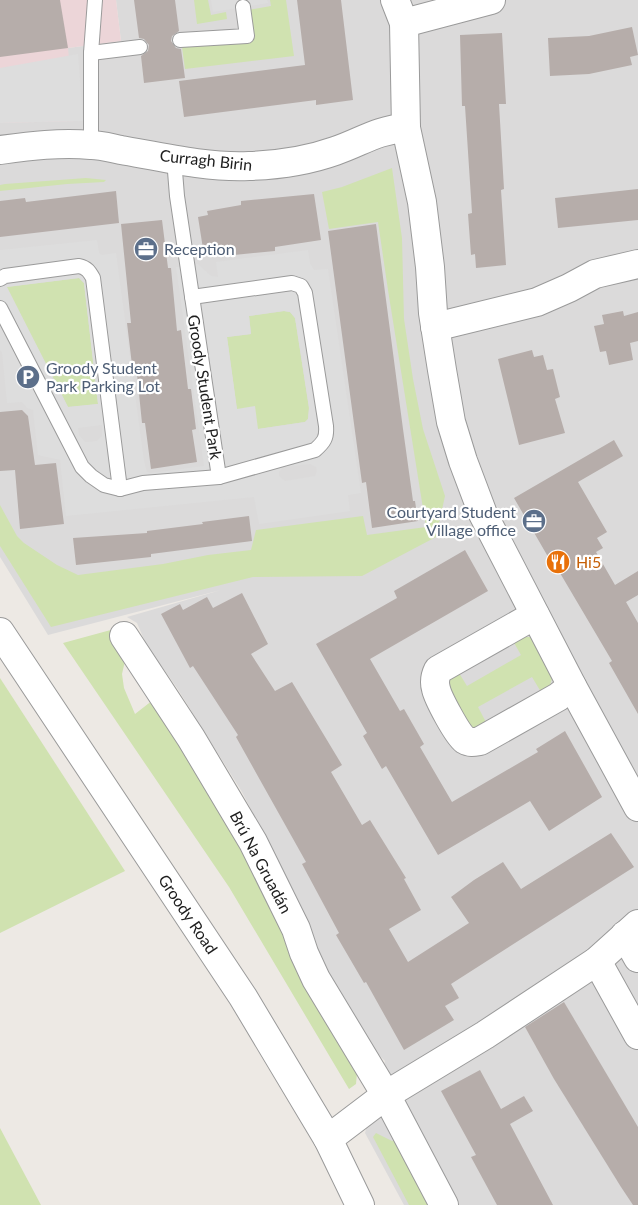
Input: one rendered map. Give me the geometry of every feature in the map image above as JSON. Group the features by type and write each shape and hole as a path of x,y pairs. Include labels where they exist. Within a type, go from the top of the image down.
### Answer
{"street":[{"path":"491,0 399,11 406,128 422,202 435,327 451,422 462,462 483,514 572,686 638,807"},
{"name":"Curragh Birin","path":"0,150 51,145 91,144 174,159 230,166 284,164 336,151 376,133 406,128"},
{"path":"435,327 537,302 595,274 638,264"},
{"path":"535,615 438,670 435,678 435,687 440,700 461,736 466,741 472,743 480,741 558,697 572,686"},
{"name":"Groody Road","path":"0,632 243,997 328,1139 360,1205"},
{"name":"Brú Na Gruadán","path":"124,636 191,738 245,829 296,929 316,980 386,1094 444,1205"},
{"path":"328,1139 386,1094 485,1035 597,961 632,929"},
{"path":"632,929 638,958"},
{"path":"597,961 638,1035"}],"lane":[{"path":"91,144 91,53 95,0"},
{"path":"180,40 247,36 243,7"},
{"path":"91,53 140,47"},
{"name":"Groody Student Park","path":"174,159 219,477"},
{"path":"0,279 4,276 79,266 86,268 93,278 120,488"},
{"name":"Groody Student Park","path":"0,308 82,467 104,485 120,488 219,477 315,450 323,443 327,436 305,293 301,286 292,283 192,296"}],"shaded area":[{"path":"0,0 116,0 121,41 68,48 75,121 0,123"},
{"path":"116,0 638,0 638,1205 404,1205 365,1133 385,1061 373,1049 332,980 319,955 308,921 242,792 177,688 146,644 137,623 127,617 221,590 48,635 0,557 0,123 18,122 68,48 121,41"},
{"path":"211,0 267,0 268,3 213,12"},
{"path":"78,54 83,121 0,123 0,68"},
{"name":"Groody Student Park Parking Lot","path":"97,240 99,253 102,255 116,253 144,461 147,472 151,473 204,466 176,267 198,264 211,276 218,277 216,262 308,250 310,263 314,270 328,269 361,493 348,495 350,511 259,524 254,497 66,516 60,460 38,455 33,410 27,408 22,402 7,403 2,352 0,350 0,250","holes":["79,278 84,283 98,404 68,407 7,287","284,311 290,312 295,318 309,408 308,419 305,422 258,429 255,406 237,409 227,337 251,334 249,316","102,425 102,436 97,441 85,442 79,435 78,428","310,464 316,467 317,470 315,476 285,481 279,476 279,472 283,467"]}],"green space":[{"path":"194,0 208,0 211,15 226,12 227,19 197,24"},
{"path":"270,0 286,0 294,56 185,69 182,47 252,39 248,10 271,6"},
{"path":"392,168 402,238 404,319 413,379 423,429 445,496 436,537 362,576 253,577 51,627 0,546 0,505 17,536 24,543 57,565 78,575 251,550 256,530 363,516 367,535 426,527 378,222 329,229 322,192 342,187"},
{"path":"86,178 106,180 104,182 0,191 0,185 5,184"},
{"path":"79,278 84,283 98,404 68,407 6,287"},
{"path":"284,311 290,312 295,318 309,408 308,419 305,422 258,429 237,410 227,337 251,334 249,316"},
{"path":"118,628 125,661 122,674 124,688 135,714 153,700 229,815 357,1073 356,1084 349,1089 229,887 63,643"},
{"path":"532,637 553,676 550,685 541,692 532,677 478,707 487,724 477,730 468,727 447,682 452,676 459,673 467,686 521,655 513,641"},
{"path":"0,678 125,871 0,933"},
{"path":"0,1128 41,1205 0,1205"},
{"path":"376,1133 392,1141 399,1138 435,1205 409,1205 373,1137"}],"building":[{"path":"0,0 60,0 68,48 0,57"},
{"path":"134,0 175,0 179,31 172,36 171,41 176,48 181,49 185,78 144,83 141,56 148,51 149,45 144,39 139,38"},
{"path":"297,0 341,0 353,100 316,105 316,100 184,117 179,81 305,65"},
{"path":"632,27 638,55 630,57 632,65 589,74 550,76 548,38 589,36"},
{"path":"502,33 506,104 499,104 504,189 501,190 506,265 476,268 475,254 471,255 468,214 472,213 465,106 462,106 460,35"},
{"path":"638,189 638,220 558,228 555,198"},
{"path":"116,191 119,223 0,237 0,201 25,198 26,202"},
{"path":"314,194 321,240 275,247 275,251 234,255 233,250 204,255 198,217 208,215 207,211 241,205 241,201"},
{"path":"162,220 168,268 171,268 177,331 181,330 188,389 191,389 196,429 192,430 197,462 151,469 145,423 142,423 136,364 132,365 127,323 131,323 121,224"},
{"path":"376,224 413,501 415,501 418,521 372,528 366,482 362,483 328,231"},
{"path":"623,311 624,316 638,312 638,341 630,343 633,360 609,365 606,351 600,352 594,326 604,324 602,315"},
{"path":"532,350 534,357 543,355 547,370 553,369 560,397 555,399 565,433 519,445 498,359"},
{"path":"22,410 28,416 35,465 56,463 64,524 20,529 15,470 0,471 0,412"},
{"path":"614,440 623,456 578,482 607,532 597,538 603,548 596,552 615,585 638,571 638,595 626,602 638,623 638,714 609,663 612,661 514,498"},
{"path":"249,516 252,541 151,554 151,557 76,565 73,538 147,533 147,531"},
{"path":"465,550 488,591 370,659 400,711 404,709 424,744 420,747 452,802 538,752 536,749 565,731 602,797 549,831 530,801 438,855 386,766 382,769 363,736 367,733 316,644 397,598 394,591"},
{"path":"242,593 268,644 251,654 275,691 292,682 342,765 331,772 362,825 370,820 406,878 404,879 421,910 389,929 408,962 469,923 451,897 503,862 521,889 611,833 634,867 451,984 459,998 445,1006 454,1020 404,1050 366,982 364,983 336,935 339,933 302,864 306,862 236,737 238,735 193,666 190,668 161,614 180,604 183,610 207,597 213,608"},
{"path":"564,1002 638,1127 638,1205 633,1205 621,1187 554,1079 525,1027"},
{"path":"480,1070 501,1109 524,1096 533,1111 510,1124 553,1205 497,1205 471,1157 476,1155 441,1091"}],"place":[{"name":"Reception","path":"146,249"},
{"name":"Groody Student Park Parking Lot","path":"28,377"},
{"name":"Courtyard Student Village office","path":"534,521"},
{"name":"Hi5","path":"558,562"}]}
